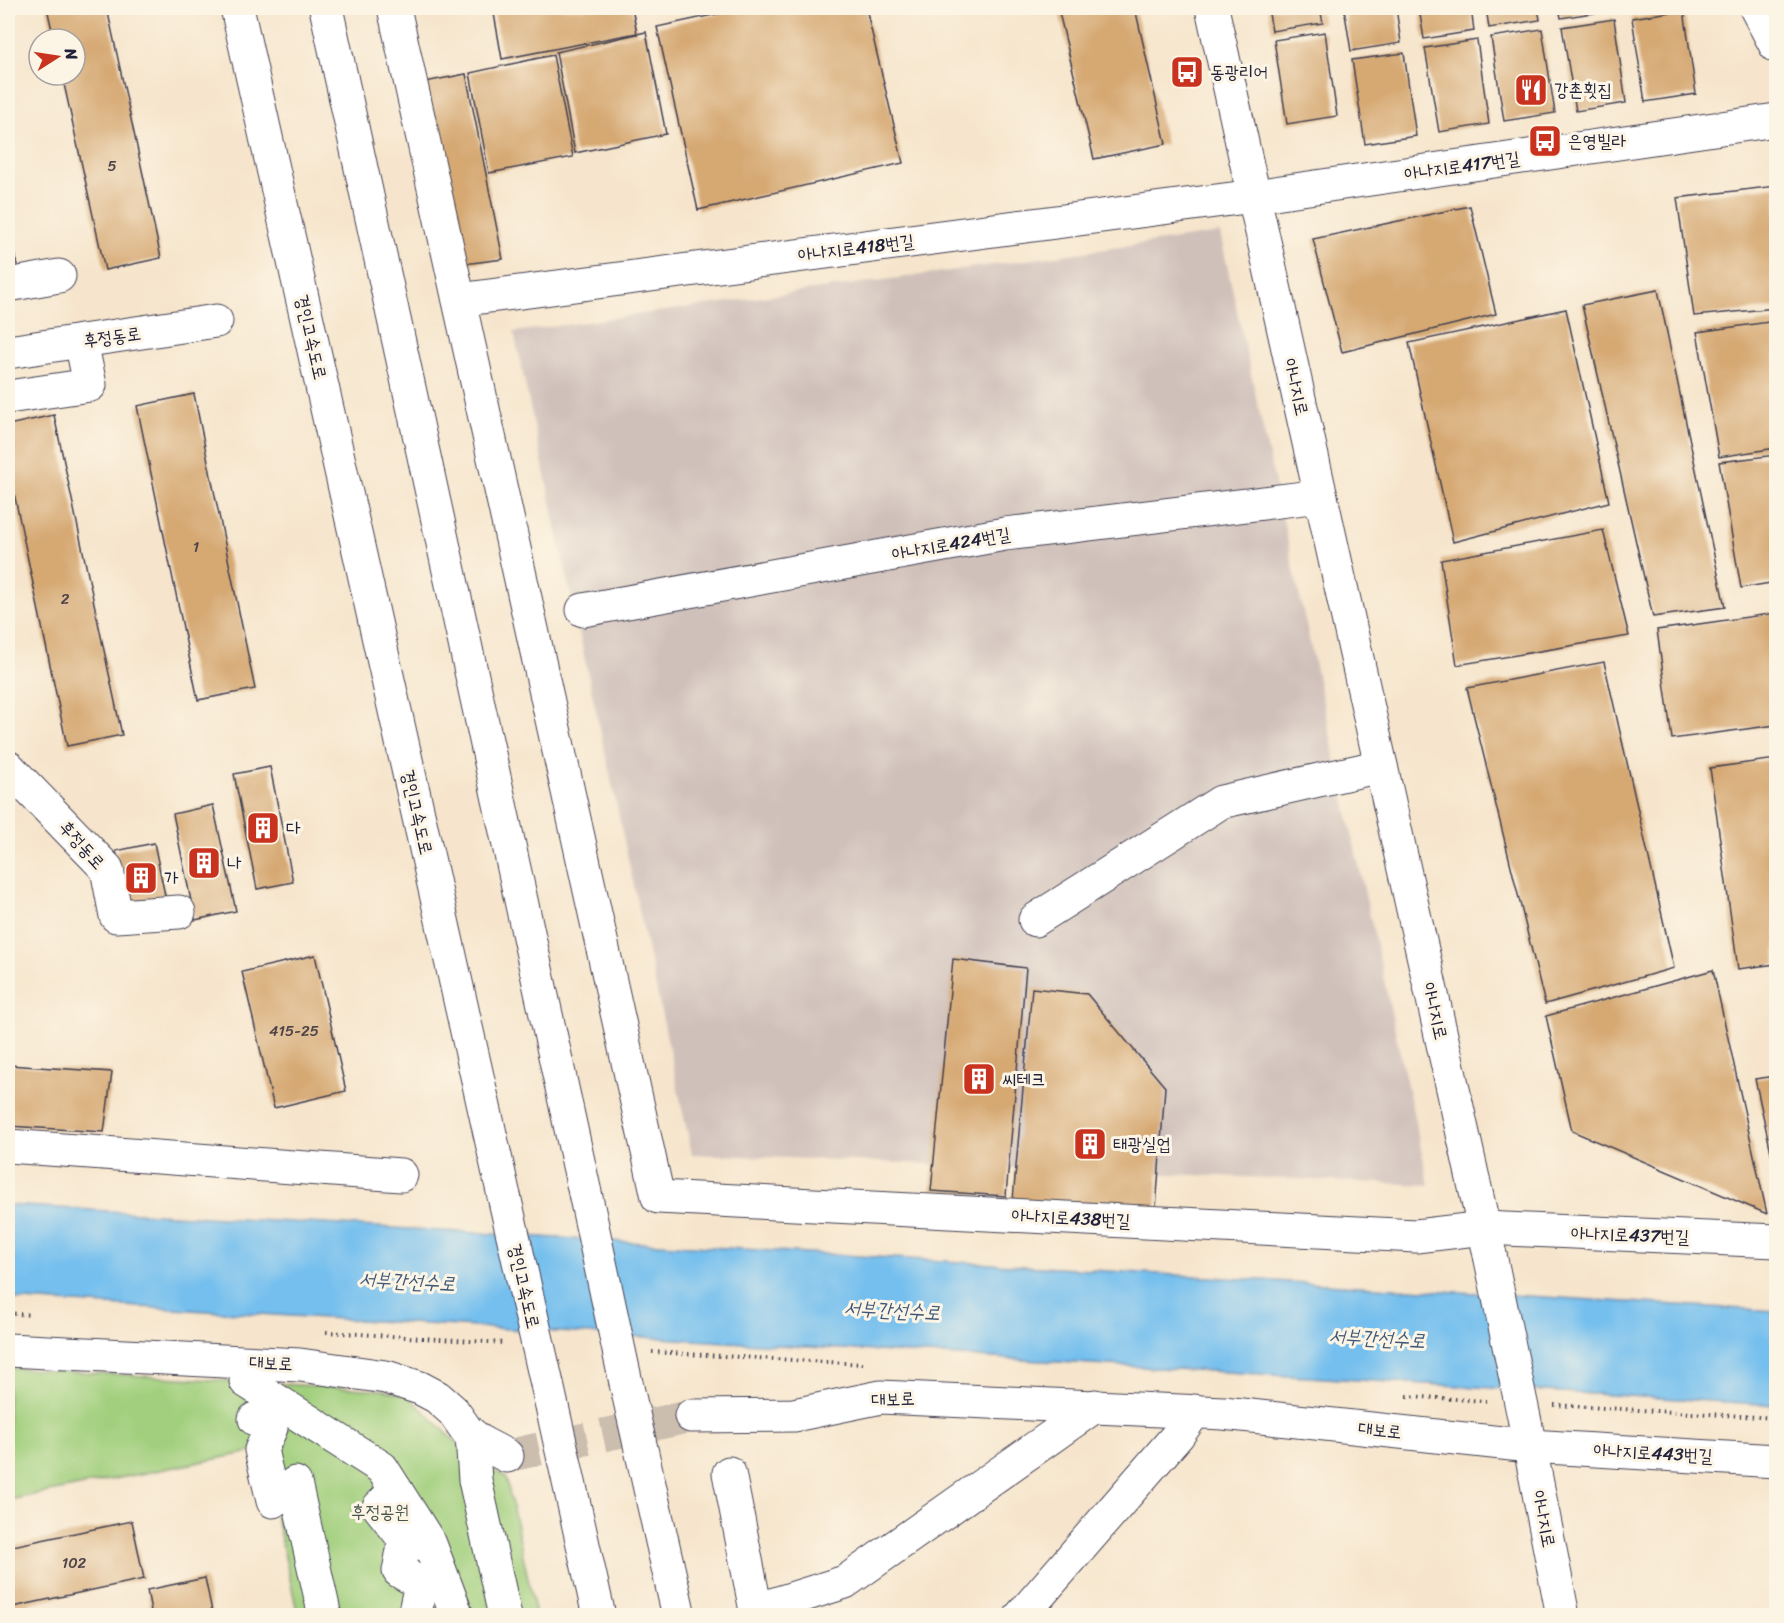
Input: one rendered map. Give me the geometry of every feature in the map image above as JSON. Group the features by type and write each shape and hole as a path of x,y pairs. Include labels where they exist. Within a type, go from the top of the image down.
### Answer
{"main road":[{"name":"경인고속도로","path":"237,8 599,1616"},
{"path":"326,8 626,1383 679,1616"},
{"path":"394,8 459,300"},
{"name":"아나지로","path":"1212,8 1487,1242 1528,1434 1563,1616"},
{"path":"1756,8 1776,46"},
{"name":"아나지로417번길","path":"1254,196 1776,120"},
{"name":"아나지로418번길","path":"459,300 1254,196"},
{"path":"8,285 59,276"},
{"name":"아나지로438번길","path":"459,300 658,1197 1416,1236 1487,1242"},
{"name":"후정동로","path":"8,352 216,321"},
{"path":"8,397 90,385 81,341"},
{"name":"아나지로424번길","path":"583,610 1005,534 1321,496"},
{"path":"1035,920 1221,802 1381,766"},
{"name":"후정동로","path":"8,767 107,868 116,916 179,912"},
{"path":"8,1146 402,1175"},
{"name":"아나지로437번길","path":"1487,1242 1776,1241"},
{"name":"대보로","path":"8,1350 300,1365 386,1377 420,1388 437,1397 453,1411 472,1436 507,1456"},
{"path":"246,1381 382,1468 430,1544 457,1616"},
{"name":"대보로","path":"692,1416 794,1415 881,1396 1195,1411 1528,1434"},
{"path":"729,1473 756,1613 845,1582 1095,1406"},
{"path":"1021,1616 1178,1435 1195,1411"},
{"path":"255,1419 271,1428 261,1450 273,1501 296,1483 325,1616"},
{"name":"아나지로443번길","path":"1528,1434 1776,1461"},
{"path":"472,1436 475,1480 505,1616"},
{"path":"396,1490 379,1507 405,1540 399,1571 421,1584 414,1616"}],"shaded area":[{"path":"1220,233 1429,1185 692,1154 514,332"}],"green space":[{"name":"후정공원","path":"8,1368 384,1390 408,1396 475,1460 506,1477 536,1615 298,1615 261,1450 8,1500"}],"water":[{"name":"서부간선수로","path":"8,1205 1776,1311 1776,1405 8,1299"}],"building":[{"path":"47,8 107,8 161,258 105,270 65,87 87,87 87,27 51,27"},
{"path":"493,8 632,8 637,33 502,59"},
{"path":"745,8 866,8 903,163 698,210 657,27"},
{"path":"1058,8 1135,8 1166,144 1094,159"},
{"path":"1268,8 1320,8 1323,23 1272,31"},
{"path":"1344,8 1396,8 1401,43 1351,51"},
{"path":"1419,8 1471,8 1474,31 1424,39"},
{"path":"1486,8 1538,8 1540,20 1489,28"},
{"path":"1559,8 1611,8 1611,10 1561,18"},
{"path":"1684,10 1696,94 1645,102 1632,18"},
{"path":"1614,19 1626,103 1576,111 1562,27"},
{"path":"1542,29 1555,113 1504,121 1491,37"},
{"path":"646,32 666,134 575,153 556,52"},
{"path":"1325,32 1337,116 1287,124 1274,40"},
{"path":"1477,40 1489,124 1439,132 1425,48"},
{"path":"1404,53 1416,136 1365,144 1352,60"},
{"path":"553,55 573,157 489,173 470,73"},
{"path":"466,74 503,259 464,264 425,82"},
{"path":"1776,186 1776,308 1694,316 1677,198"},
{"path":"1470,206 1496,314 1342,352 1313,239"},
{"path":"8,227 19,273 8,276"},
{"path":"1658,290 1725,607 1653,617 1582,305"},
{"path":"1566,309 1609,502 1453,542 1409,343"},
{"path":"1776,321 1776,448 1719,457 1697,332"},
{"path":"194,394 255,689 198,700 137,406"},
{"path":"54,415 122,735 67,746 8,464 8,425"},
{"path":"1776,455 1776,582 1741,588 1719,462"},
{"path":"1603,530 1629,636 1457,665 1441,560"},
{"path":"1776,613 1776,725 1672,739 1657,630"},
{"path":"1604,662 1674,968 1545,1004 1467,688"},
{"path":"1776,759 1776,964 1738,969 1710,768"},
{"name":"다","path":"270,767 293,882 257,889 234,774"},
{"name":"나","path":"213,805 236,911 195,920 173,814"},
{"name":"가","path":"154,843 167,905 129,913 116,851"},
{"path":"315,955 346,1091 274,1108 242,972"},
{"name":"씨테크","path":"953,959 1026,968 1006,1196 931,1191"},
{"path":"1713,970 1767,1214 1572,1131 1546,1016"},
{"name":"태광실업","path":"1032,988 1087,994 1165,1087 1156,1209 1013,1200"},
{"path":"8,1065 112,1072 104,1132 8,1126"},
{"path":"1776,1076 1776,1175 1755,1079"},
{"path":"132,1521 144,1579 8,1608 8,1547"},
{"path":"205,1578 213,1616 152,1616 147,1590"}],"tunnel":[{"path":"507,1456 691,1416"}],"place":[{"name":"동광리어","path":"1187,72"},
{"name":"강촌횟집","path":"1531,90"},
{"name":"은영빌라","path":"1545,141"},
{"name":"다","path":"263,828"},
{"name":"나","path":"204,863"},
{"name":"가","path":"141,878"},
{"name":"씨테크","path":"979,1079"},
{"name":"태광실업","path":"1090,1144"}]}
